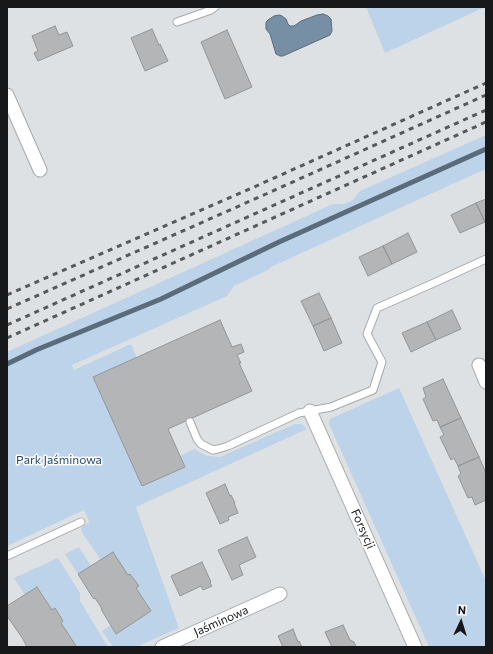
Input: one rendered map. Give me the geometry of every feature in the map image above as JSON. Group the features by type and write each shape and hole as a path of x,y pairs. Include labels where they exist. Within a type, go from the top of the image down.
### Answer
{"street":[{"path":"7,95 40,170"},
{"path":"479,365 486,382"},
{"name":"Forsycji","path":"310,411 415,647"},
{"name":"Jaśminowa","path":"162,647 280,594"}],"lane":[{"path":"178,22 216,7"},
{"path":"190,422 197,439 201,444 213,450 228,446 299,413 331,407 373,390 382,362 367,334 377,308 486,258"},
{"path":"7,556 82,522"}],"green space":[{"path":"366,7 485,7 385,53"},
{"name":"Park Jaśminowa","path":"486,135 486,169 269,268 270,269 234,286 227,296 72,365 74,370 131,344 137,358 93,377 142,486 184,467 180,456 194,449 207,456 220,457 295,424 302,424 307,429 136,507 179,628 136,647 113,647 102,631 111,625 116,633 151,611 136,588 139,586 131,574 128,575 113,552 101,560 83,534 81,530 82,527 89,522 84,510 7,546 7,352 333,204 344,204 353,200 360,191"},
{"path":"399,388 486,581 486,647 429,647 329,424 330,419"},
{"path":"79,547 91,566 78,574 65,554"},
{"path":"58,558 80,593 80,601 108,647 74,647 75,646 61,623 63,621 55,609 52,610 38,587 25,595 14,578"}],"shaded area":[{"path":"323,14 331,19 332,31 330,35 283,56 276,54 270,34 266,29 266,22 268,20 279,15 286,19 290,26 294,26 301,21"}],"building":[{"path":"55,26 59,35 67,32 73,46 38,61 34,53 38,51 32,36"},
{"path":"152,29 168,61 145,71 131,38"},
{"path":"227,30 252,87 225,99 201,42"},
{"path":"486,199 486,221 485,222 476,203"},
{"path":"476,203 485,222 460,233 451,215"},
{"path":"408,233 417,252 392,264 383,246"},
{"path":"383,246 392,264 368,276 359,257"},
{"path":"319,293 331,318 313,326 301,301"},
{"path":"452,310 461,329 436,340 427,322"},
{"path":"331,318 342,343 324,351 313,326"},
{"path":"220,320 232,347 241,344 244,352 237,355 241,363 239,363 252,391 168,429 185,467 142,486 93,377"},
{"path":"427,322 436,340 411,352 402,333"},
{"path":"443,379 461,418 440,427 437,420 433,421 423,399 426,397 423,388"},
{"path":"461,418 479,457 458,466 454,458 451,460 440,437 444,435 440,427"},
{"path":"479,457 486,473 486,500 475,505 472,497 468,498 458,476 461,474 458,466"},
{"path":"225,484 235,503 238,513 228,517 229,520 220,524 206,493"},
{"path":"247,537 256,557 239,565 243,575 232,580 218,550"},
{"path":"113,552 128,575 130,574 139,586 136,588 151,611 116,634 99,604 95,598 93,598 78,574"},
{"path":"202,562 212,586 203,590 201,586 180,596 171,576"},
{"path":"37,587 52,610 55,608 63,621 61,623 76,646 27,647 7,616 7,606"},
{"path":"343,625 350,640 354,642 356,647 332,647 325,632"},
{"path":"293,629 298,642 299,641 302,647 283,647 278,636"}],"waterway":[{"path":"7,364 36,350 161,299 279,242 486,149"}],"railway":[{"path":"7,295 254,187 486,83"},
{"path":"7,309 486,95"},
{"path":"7,325 486,110"},
{"path":"7,338 486,122"}]}
